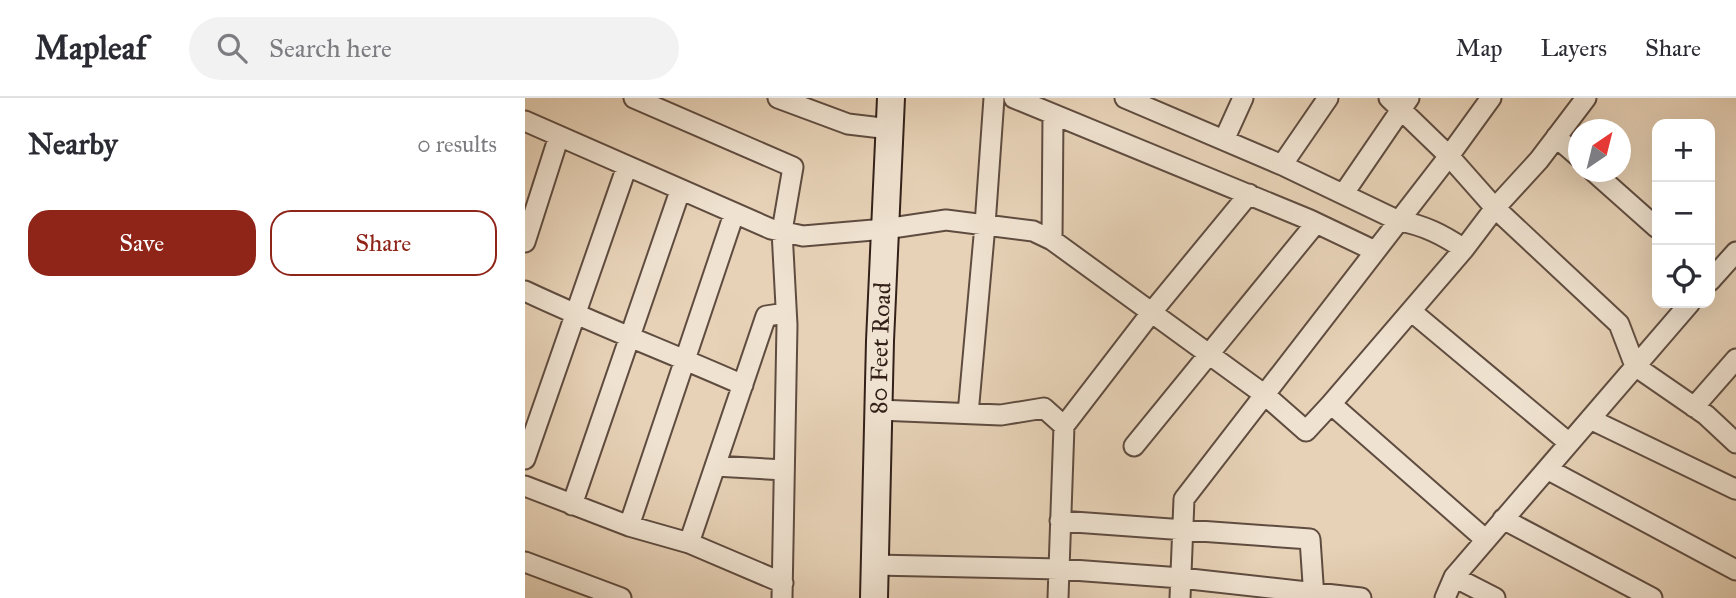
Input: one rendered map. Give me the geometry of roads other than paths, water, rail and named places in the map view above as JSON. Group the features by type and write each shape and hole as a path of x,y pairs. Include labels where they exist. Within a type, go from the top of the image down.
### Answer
{"main road":[{"name":"80 Feet Road","path":"874,598 891,98"}],"street":[{"path":"525,486 629,526 689,543 782,591 786,313 782,232 793,167 634,98"},
{"path":"778,98 848,124 890,128"},
{"path":"968,414 994,98"},
{"path":"1014,98 1317,223 1375,251"},
{"path":"1125,98 1282,165 1399,221 1415,223 1439,232 1464,249"},
{"path":"1224,140 1243,98"},
{"path":"1282,165 1328,98"},
{"path":"1181,588 1184,499 1491,98"},
{"path":"525,121 680,191 782,232 803,236 885,229 946,220 1033,231 1052,240 1265,395 1306,431 1464,249 1556,137 1582,100"},
{"path":"1344,193 1400,102 1495,208 1619,324 1635,366 1694,407 1735,441"},
{"path":"1052,240 1053,114"},
{"path":"525,242 559,136"},
{"path":"1556,137 1568,147"},
{"path":"525,459 627,166"},
{"path":"1605,182 1652,224"},
{"path":"572,505 680,191"},
{"path":"1058,598 1065,426 1151,313 1248,194"},
{"path":"629,526 734,214"},
{"path":"1134,446 1317,223"},
{"path":"1715,274 1736,252"},
{"path":"525,291 575,315 743,385"},
{"path":"1445,598 1454,577 1686,308"},
{"path":"1411,311 1569,443"},
{"path":"689,543 766,316 786,313"},
{"path":"1694,407 1736,359"},
{"path":"1331,404 1486,540"},
{"path":"879,410 1001,415 1044,408 1065,426"},
{"path":"1590,419 1736,488"},
{"path":"715,466 784,470"},
{"path":"1547,468 1733,561"},
{"path":"1503,519 1652,598"},
{"path":"1060,521 1310,539 1314,595"},
{"path":"525,562 621,598"},
{"path":"874,565 1059,569 1181,588 1361,598"},
{"path":"1454,577 1495,598"}]}
